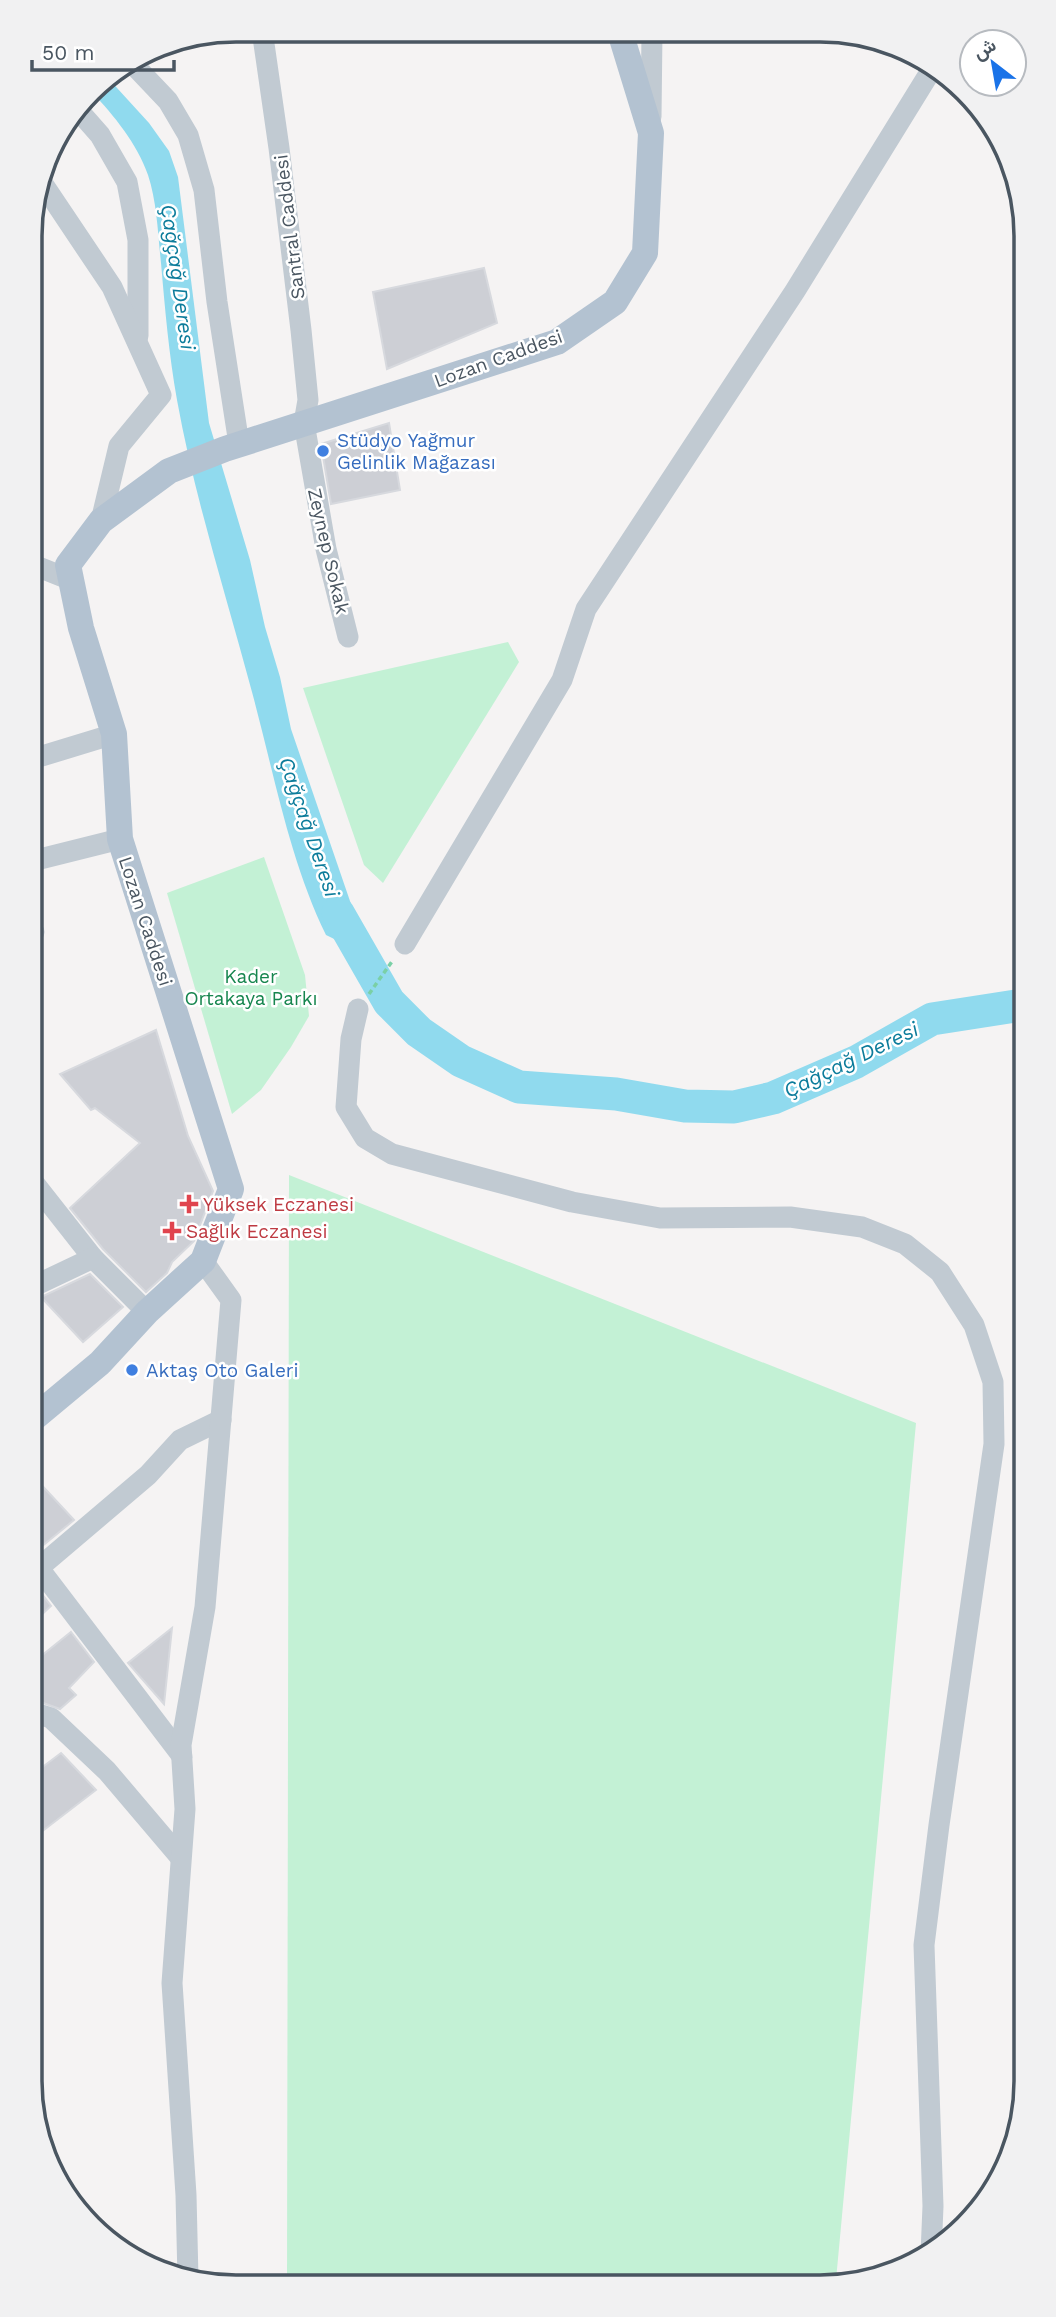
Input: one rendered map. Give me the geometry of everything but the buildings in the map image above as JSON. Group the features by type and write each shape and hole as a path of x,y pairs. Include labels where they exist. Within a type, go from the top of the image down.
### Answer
{"main road":[{"name":"Lozan Caddesi","path":"42,1411 100,1363 147,1312 203,1261 231,1189 120,839 114,734 81,628 68,565 101,521 169,471 232,446 557,342 615,302 645,253 651,133 623,42"}],"street":[{"name":"Santral Caddesi","path":"264,42 301,330 308,400 304,423"},
{"path":"651,133 652,42"},
{"path":"138,69 168,101 188,135 204,190 232,446"},
{"path":"405,944 562,680 586,609 795,291 928,75"},
{"path":"84,116 100,135 127,182 138,240 138,346"},
{"path":"48,191 112,288 161,395 120,446 101,521"},
{"name":"Zeynep Sokak","path":"304,423 326,549 348,638"},
{"path":"42,568 71,580"},
{"path":"42,756 114,734"},
{"path":"42,858 120,839"},
{"path":"358,1009 351,1039 346,1107 365,1138 392,1154 572,1202 660,1218 790,1217 862,1227 905,1244 940,1272 974,1325 993,1382 994,1444 924,1945 933,2206 932,2239"},
{"path":"42,1193 93,1258 147,1312"},
{"path":"42,1282 93,1258"},
{"path":"188,2268 186,2194 172,1983 185,1809 181,1745 205,1606 231,1300 203,1261"},
{"path":"42,1565 148,1475 180,1440 221,1420"},
{"path":"42,1575 182,1756"},
{"path":"42,1715 51,1717 107,1771 180,1857"}],"path":[{"path":"358,1009 405,944"}],"green space":[{"path":"508,642 519,662 383,883 364,865 303,688"},
{"name":"Kader Ortakaya Parkı","path":"264,857 305,975 309,1016 261,1090 232,1114 167,893"},
{"path":"289,1175 916,1423 837,2274 287,2275"}],"water":[{"path":"114,85 149,123 169,151 178,177 209,423 250,560 291,729 351,904 359,951 326,935 292,846 184,437 172,366 151,185 143,163 116,120 98,100"}],"waterway":[{"name":"Çağçağ Deresi","path":"338,913 389,1002 419,1032 461,1061 519,1087 616,1094 685,1106 734,1107 773,1098 856,1062 932,1019 1014,1006"}],"place":[{"name":"Stüdyo Yağmur Gelinlik Mağazası","path":"323,451"},
{"name":"Yüksek Eczanesi","path":"189,1204"},
{"name":"Sağlık Eczanesi","path":"172,1231"},
{"name":"Aktaş Oto Galeri","path":"132,1370"}]}
